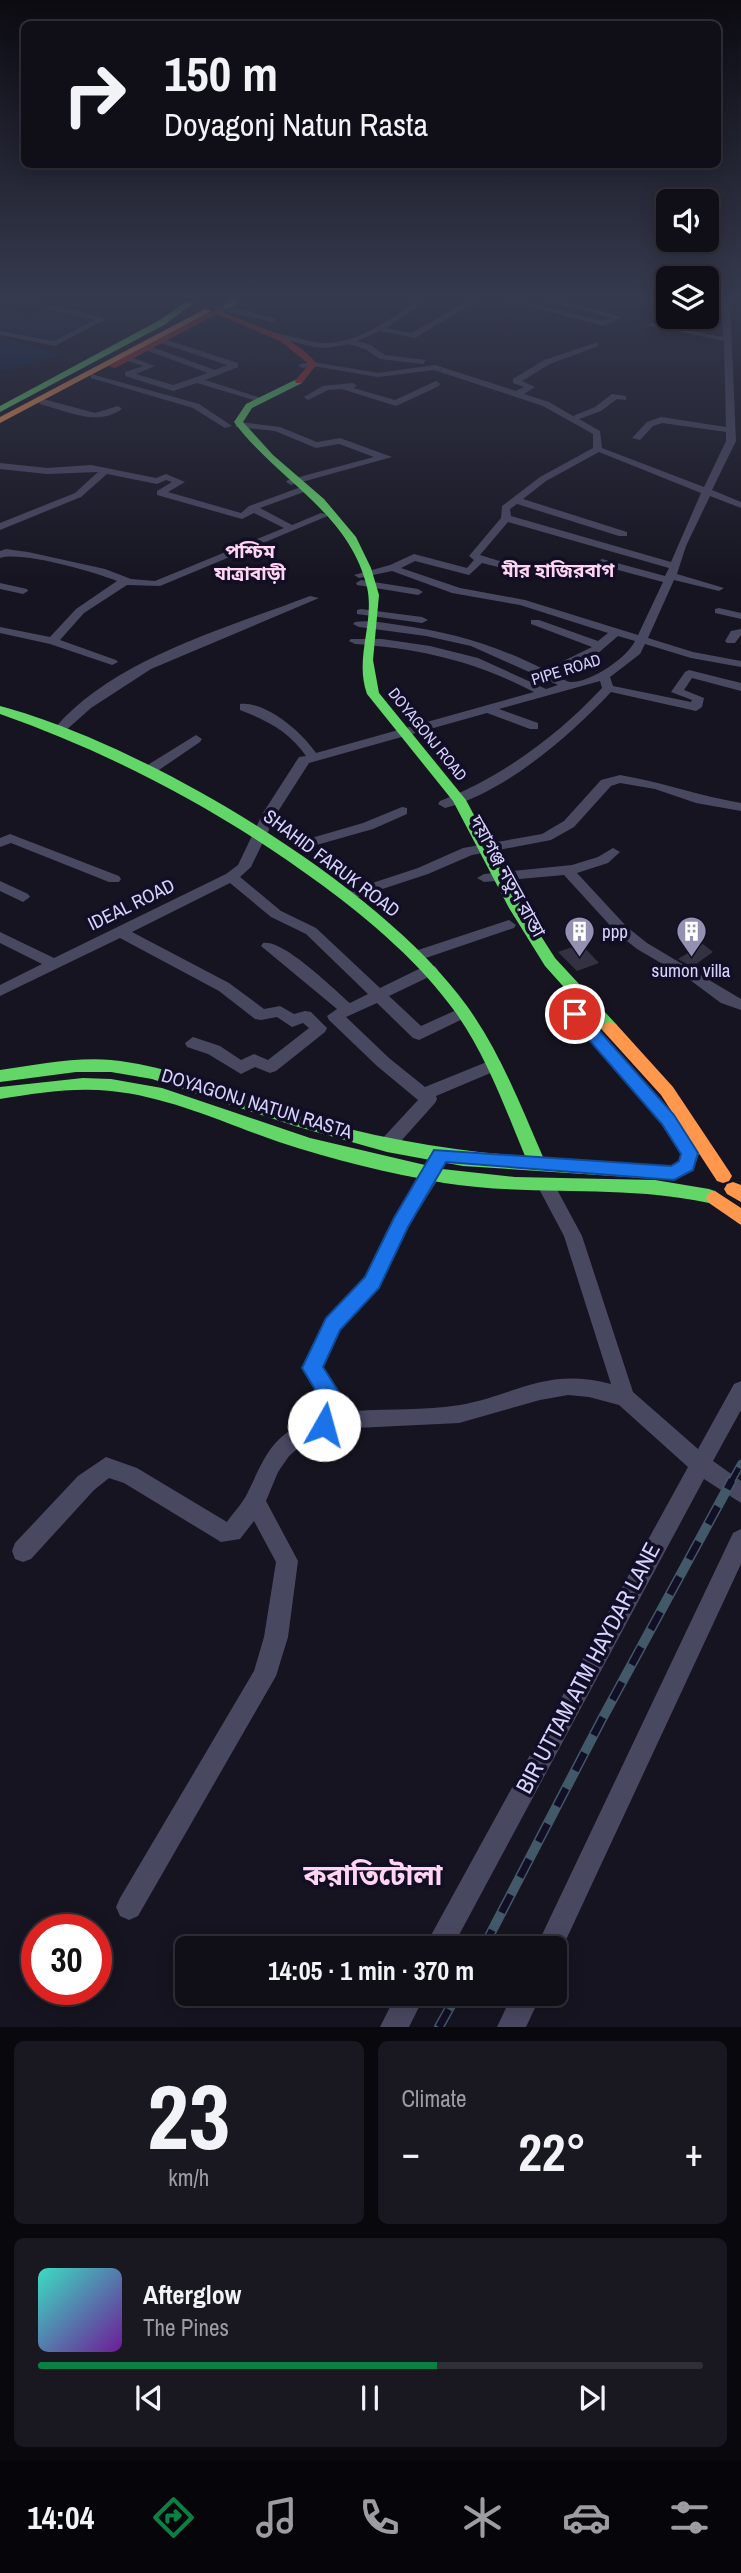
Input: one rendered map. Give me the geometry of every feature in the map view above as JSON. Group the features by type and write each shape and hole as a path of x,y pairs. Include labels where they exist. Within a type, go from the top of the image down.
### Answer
{"main road":[{"path":"0,408 28,395"},
{"path":"0,420 46,395"},
{"path":"0,420 46,395"},
{"path":"264,395 230,413 233,426 243,443 335,514 365,579"},
{"path":"233,426 241,412 276,395"},
{"path":"297,484 325,515 365,579"},
{"name":"দয়াগঞ্জ নতুন রাস্তা","path":"365,579 366,618 353,683 356,694 399,734 452,802 494,883 509,925 527,954 575,1014 643,1089"},
{"name":"SHAHID FARUK ROAD","path":"0,710 60,729 151,769 259,833 347,896 417,956 463,1012 494,1065 547,1187"},
{"path":"494,883 550,962 667,1091 732,1187 727,1196 712,1197 701,1188 704,1177 660,1110"},
{"name":"DOYAGONJ NATUN RASTA","path":"0,1076 76,1066 111,1066 153,1073 306,1123 387,1145 487,1182 547,1187 677,1188 712,1197 741,1218"},
{"name":"DOYAGONJ NATUN RASTA","path":"0,1093 46,1086 95,1084 149,1092 310,1144 437,1164 537,1163 674,1173 704,1177 732,1187"},
{"path":"674,1173 687,1165 690,1153"}],"street":[{"path":"46,395 102,416 118,409"},
{"path":"0,466 47,471 71,468 106,470 158,481 166,477 180,482 160,493 242,516 297,484 388,457 340,441 316,444 277,429 233,426 188,403 158,395"},
{"path":"246,395 257,398"},
{"path":"308,397 313,395"},
{"path":"366,395 396,403 414,395"},
{"path":"519,395 545,404 597,433 600,442 598,449 543,479 505,508 506,518 474,556 537,576"},
{"name":"PIPE ROAD","path":"313,757 543,692 606,682 636,652 672,574 681,546 731,441 730,395"},
{"path":"572,419 598,409 615,396 623,398"},
{"path":"637,438 650,424 661,420 731,430"},
{"path":"598,449 706,494 741,505"},
{"path":"0,527 78,495 106,470"},
{"path":"515,500 624,534"},
{"path":"254,509 289,527"},
{"path":"3,552 101,571 125,581 164,583 289,527 325,515"},
{"path":"506,518 719,588"},
{"path":"365,579 414,556 466,573 480,559"},
{"path":"592,568 602,562 672,574"},
{"path":"393,568 409,576 503,602 521,603 705,659 741,664"},
{"path":"365,579 418,592"},
{"path":"53,641 79,611 125,581"},
{"path":"0,586 23,591"},
{"path":"60,729 83,705 145,665 314,598"},
{"path":"719,611 741,616"},
{"path":"366,618 422,620"},
{"path":"366,618 463,640 513,658 570,687"},
{"path":"536,622 600,646"},
{"path":"0,630 53,641 112,662"},
{"path":"544,675 579,660 615,632"},
{"path":"731,641 735,634 741,632"},
{"path":"361,641 443,650 487,663 543,692"},
{"path":"452,802 566,731 606,682 696,707 698,698 677,692 689,674 741,687"},
{"path":"244,707 277,720 299,734 313,757 301,763 259,833"},
{"path":"488,709 534,726"},
{"path":"151,769 196,739"},
{"path":"347,896 423,871 475,849 546,837 569,824 606,783 620,779 657,785 701,800 741,807"},
{"path":"313,842 402,811"},
{"name":"IDEAL ROAD","path":"0,991 231,877 244,867 259,833"},
{"path":"0,843 10,838 114,879"},
{"path":"494,883 606,861 613,852"},
{"path":"567,870 622,930 642,946 741,1004"},
{"path":"231,877 276,914 310,931 419,1034 463,1012"},
{"path":"0,885 23,897"},
{"path":"417,956 509,925"},
{"path":"118,932 224,987 261,1015 280,1011 292,1021 306,1016 319,1028"},
{"path":"0,937 54,964"},
{"path":"268,946 296,965 383,1062 426,1093 429,1099 387,1145"},
{"path":"193,1043 214,1050 241,1068 254,1060 270,1068 341,1013 430,970"},
{"path":"426,1093 494,1065"},
{"path":"324,1425 330,1394 312,1368 333,1324 372,1283 401,1223 437,1164"},
{"path":"547,1187 573,1236 625,1397"},
{"path":"23,1551 86,1483 106,1466 130,1475 221,1532 232,1532 241,1524 255,1502 267,1467 295,1437 324,1425 364,1419 460,1413 540,1389 572,1386 625,1397 701,1465 741,1493"},
{"name":"BIR UTTAM ATM HAYDAR LANE","path":"443,1936 741,1390"},
{"path":"129,1907 264,1676 276,1637 287,1561 255,1502"},
{"path":"555,1936 741,1540"},
{"path":"394,2027 405,2006"},
{"path":"512,2027 522,2006"}],"building":[{"name":"ppp","path":"581,944 599,963 577,971 558,952"},
{"name":"sumon villa","path":"703,944 713,952 692,967 678,959"}],"railway":[{"path":"731,1482 741,1464"},
{"path":"489,1936 602,1719 732,1480"},
{"path":"439,2027 451,2006"}],"traffic: fast":[{"path":"0,409 27,395"},
{"path":"272,395 249,406 238,422 270,457 337,518 362,559 374,595 367,660 373,694 459,800 516,908 550,962 610,1028"},
{"path":"0,710 84,741 202,800 278,847 375,919 430,971 474,1028 494,1065 537,1163"},
{"path":"0,1076 76,1066 111,1066 153,1073 295,1120 387,1145 463,1159 664,1172"},
{"path":"0,1093 41,1087 111,1085 162,1094 310,1145 420,1171 487,1182 627,1185 682,1190 709,1196"},
{"path":"674,1173 687,1165 690,1153"}],"traffic: slow":[{"path":"0,420 48,395"},
{"path":"610,1028 667,1091 723,1176"},
{"path":"733,1189 741,1195"},
{"path":"715,1198 741,1218"}],"place":[{"name":"ppp","path":"579,958"},
{"name":"sumon villa","path":"691,958"}],"district":[{"name":"পশ্চিম যাত্রাবাড়ী","path":"250,562"},
{"name":"মীর হাজিরবাগ","path":"558,570"},
{"name":"করাতিটোলা","path":"373,1875"}],"route":[{"path":"324,1425 330,1394 312,1368 333,1324 372,1283 401,1223 433,1173 440,1155 463,1159 674,1173 687,1165 690,1153 668,1120 575,1014"}]}
